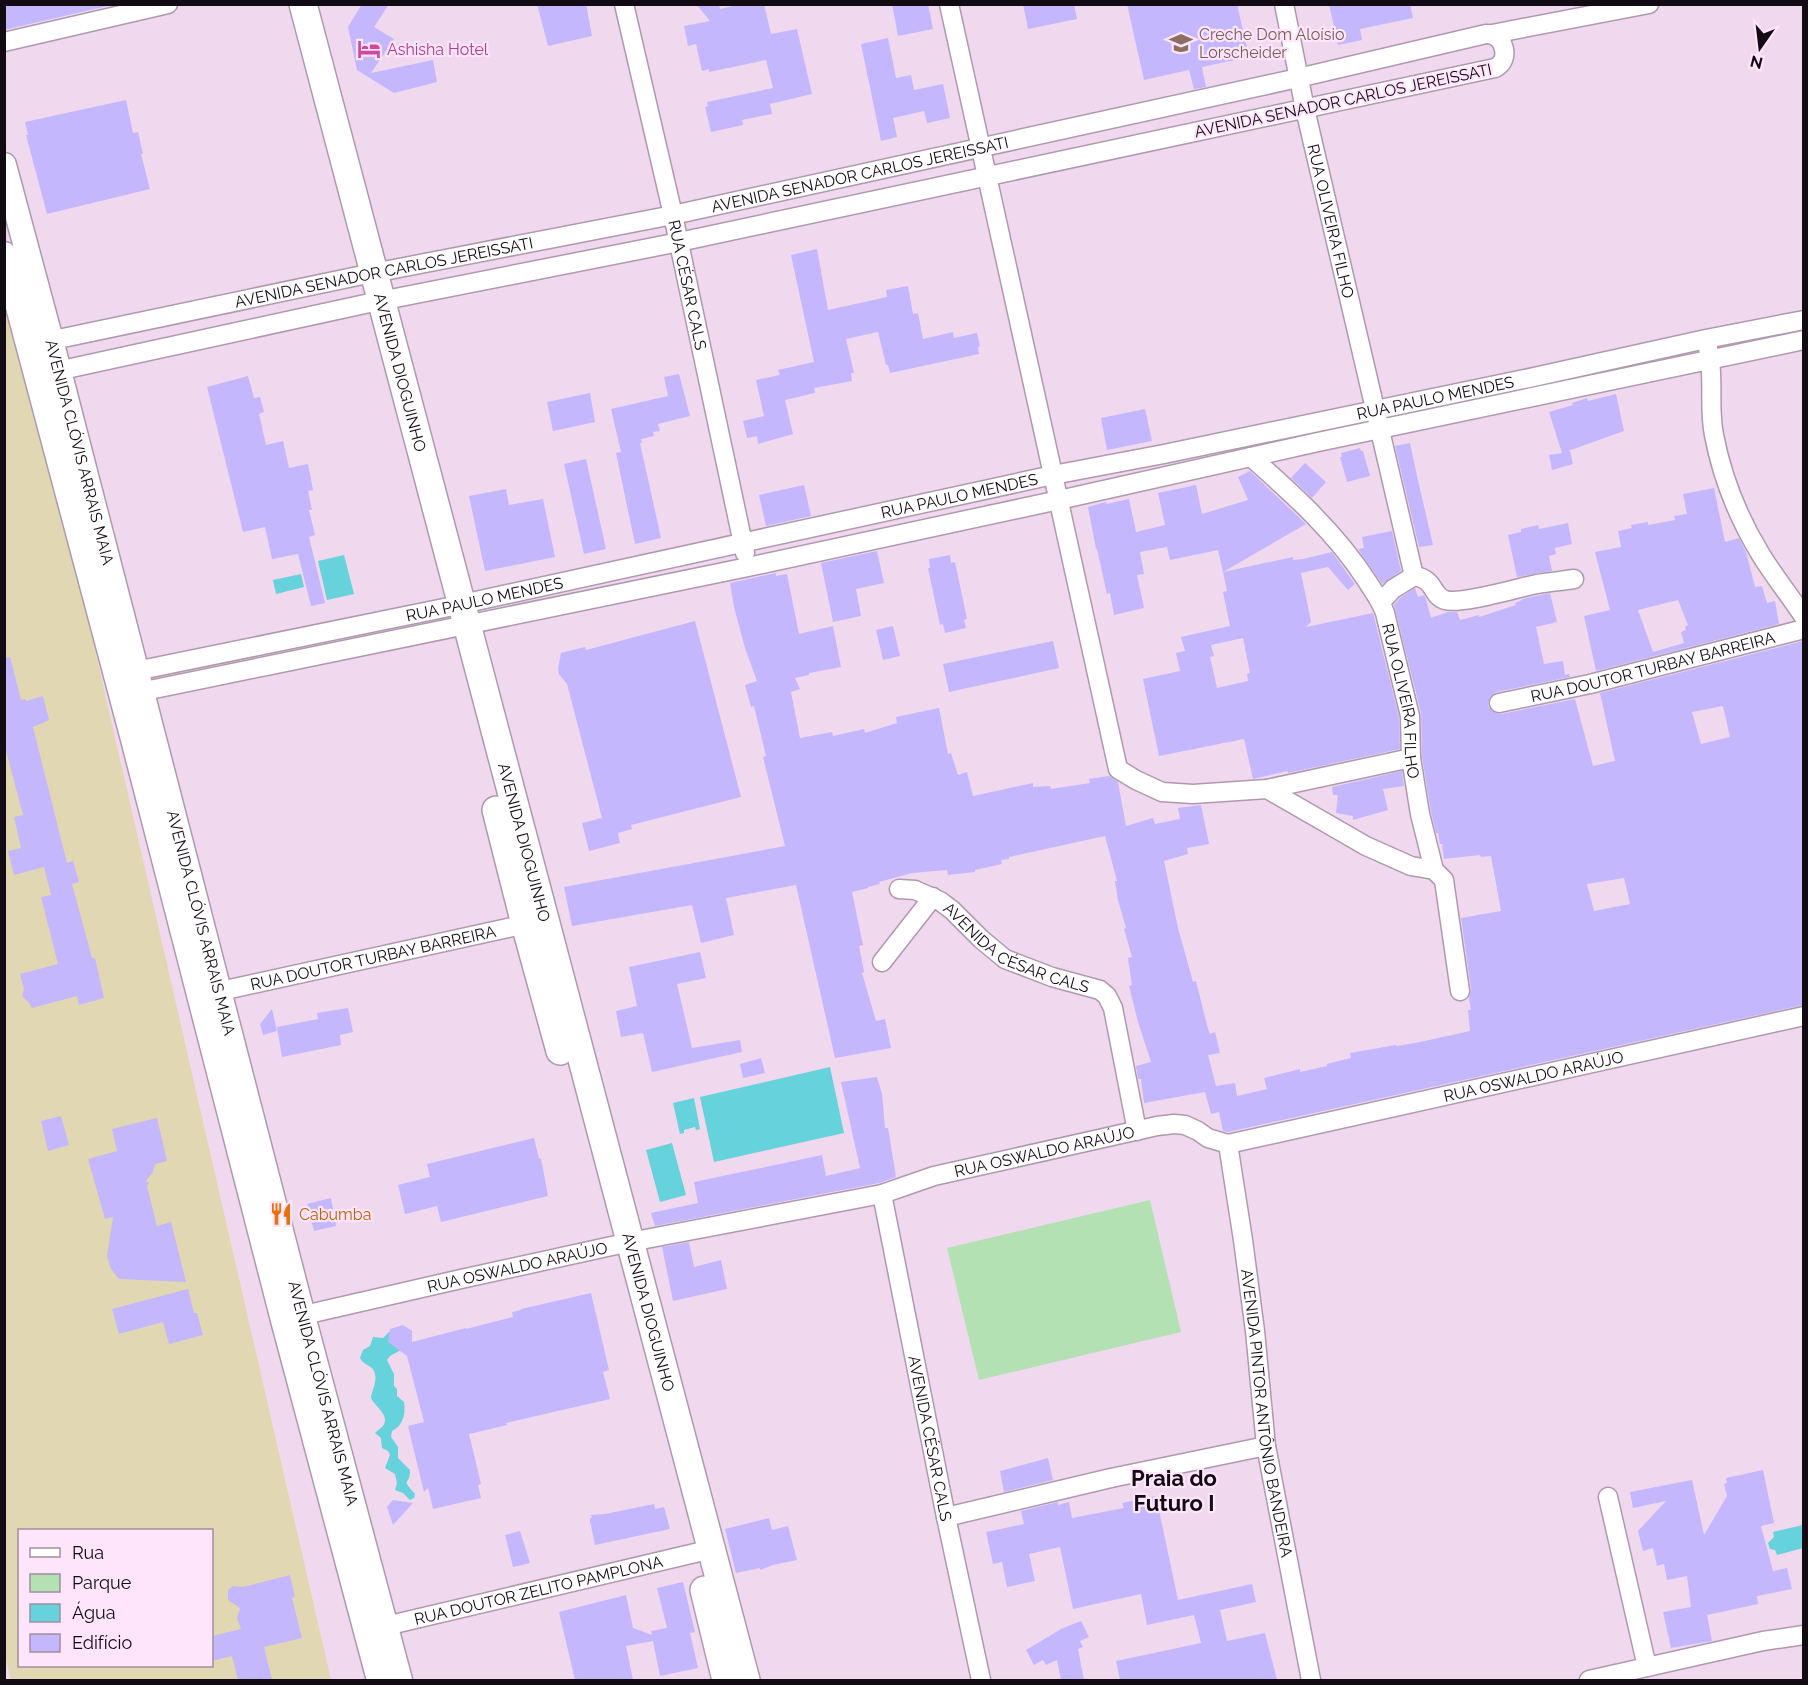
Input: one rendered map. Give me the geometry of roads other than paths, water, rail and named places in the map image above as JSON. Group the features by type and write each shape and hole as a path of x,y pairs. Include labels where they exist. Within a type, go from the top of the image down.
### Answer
{"main road":[{"name":"AVENIDA DIOGUINHO","path":"287,4 366,275"},
{"name":"AVENIDA DIOGUINHO","path":"303,4 366,275 535,922 703,1551 746,1680"},
{"name":"AVENIDA CLÓVIS ARRAIS MAIA","path":"4,165 40,343 293,1318 376,1629 399,1680"},
{"name":"AVENIDA CLÓVIS ARRAIS MAIA","path":"4,254 40,343"},
{"name":"AVENIDA DIOGUINHO","path":"703,1551 726,1680"},
{"name":"AVENIDA CLÓVIS ARRAIS MAIA","path":"376,1629 379,1680"}],"street":[{"path":"4,42 168,4"},
{"name":"RUA CÉSAR CALS","path":"624,4 679,242 748,567"},
{"path":"949,4 1118,769 1162,792 1193,794 1267,789 1411,758"},
{"name":"RUA OLIVEIRA FILHO","path":"1284,4 1305,109 1414,576"},
{"path":"1492,34 1649,4"},
{"name":"AVENIDA SENADOR CARLOS JEREISSATI","path":"40,343 366,275 673,215 1492,34 1503,44 1505,55 1500,66 1495,68 679,242 373,302 48,373"},
{"name":"RUA PAULO MENDES","path":"455,616 569,580 1053,475 1164,454 1803,320"},
{"path":"1706,339 1711,359 1710,410 1714,435 1734,501 1762,556 1803,616"},
{"name":"RUA PAULO MENDES","path":"129,683 455,616 574,602 748,567 1318,442 1803,340"},
{"path":"1534,377 1538,397"},
{"path":"1313,423 1318,442"},
{"path":"1164,454 1168,476"},
{"name":"RUA OLIVEIRA FILHO","path":"1251,457 1325,528 1352,559 1381,602 1410,716 1411,758 1420,814 1434,870 1444,880 1460,991"},
{"path":"1381,602 1393,590 1414,576 1422,577 1430,582 1440,598 1447,601 1470,599 1536,584 1574,579"},
{"path":"569,580 574,602"},
{"name":"RUA DOUTOR TURBAY BARREIRA","path":"1499,703 1590,684 1803,629"},
{"path":"1267,789 1366,846 1411,866 1434,870"},
{"name":"AVENIDA CÉSAR CALS","path":"899,889 915,890 933,897 952,910 1005,959 1100,990 1107,996 1113,1008 1137,1131"},
{"path":"882,962 933,897"},
{"name":"RUA DOUTOR TURBAY BARREIRA","path":"209,993 535,922"},
{"name":"RUA OSWALDO ARAÚJO","path":"293,1318 622,1244 882,1194 934,1176 1166,1125 1185,1125 1208,1138 1228,1144 1803,1016"},
{"name":"AVENIDA PINTOR ANTÔNIO BANDEIRA","path":"1228,1144 1249,1286 1266,1446 1311,1680"},
{"name":"AVENIDA CÉSAR CALS","path":"882,1194 981,1680"},
{"path":"946,1516 1111,1478 1266,1446"},
{"path":"1608,1497 1647,1666"},
{"name":"RUA DOUTOR ZELITO PAMPLONA","path":"376,1629 703,1551"},
{"path":"1589,1680 1763,1641 1803,1635"}],"water":[{"path":"344,555 354,594 327,600 318,561"},
{"path":"301,574 304,587 276,594 273,580"},
{"path":"830,1067 844,1133 714,1162 700,1097"},
{"path":"694,1098 700,1129 696,1130 695,1127 684,1130 684,1133 680,1134 673,1103"},
{"path":"672,1143 686,1195 660,1202 646,1150"},
{"path":"389,1332 396,1333 401,1350 387,1360 394,1374 397,1396 405,1406 403,1419 392,1431 391,1437 398,1447 398,1458 410,1470 407,1483 415,1494 410,1500 403,1493 395,1490 397,1483 395,1474 385,1468 390,1455 382,1448 381,1438 375,1433 383,1426 385,1418 371,1398 375,1383 374,1372 360,1358 363,1350 370,1346 373,1337 383,1338"},
{"path":"1803,1525 1803,1548 1777,1555 1775,1550 1770,1549 1768,1543 1774,1537 1773,1532"}],"place":[{"name":"Creche Dom Aloísio Lorscheider","path":"1181,43"},
{"name":"Ashisha Hotel","path":"369,49"},
{"name":"Cabumba","path":"281,1214"}],"district":[{"name":"Praia do Futuro I","path":"1174,1490"}]}
